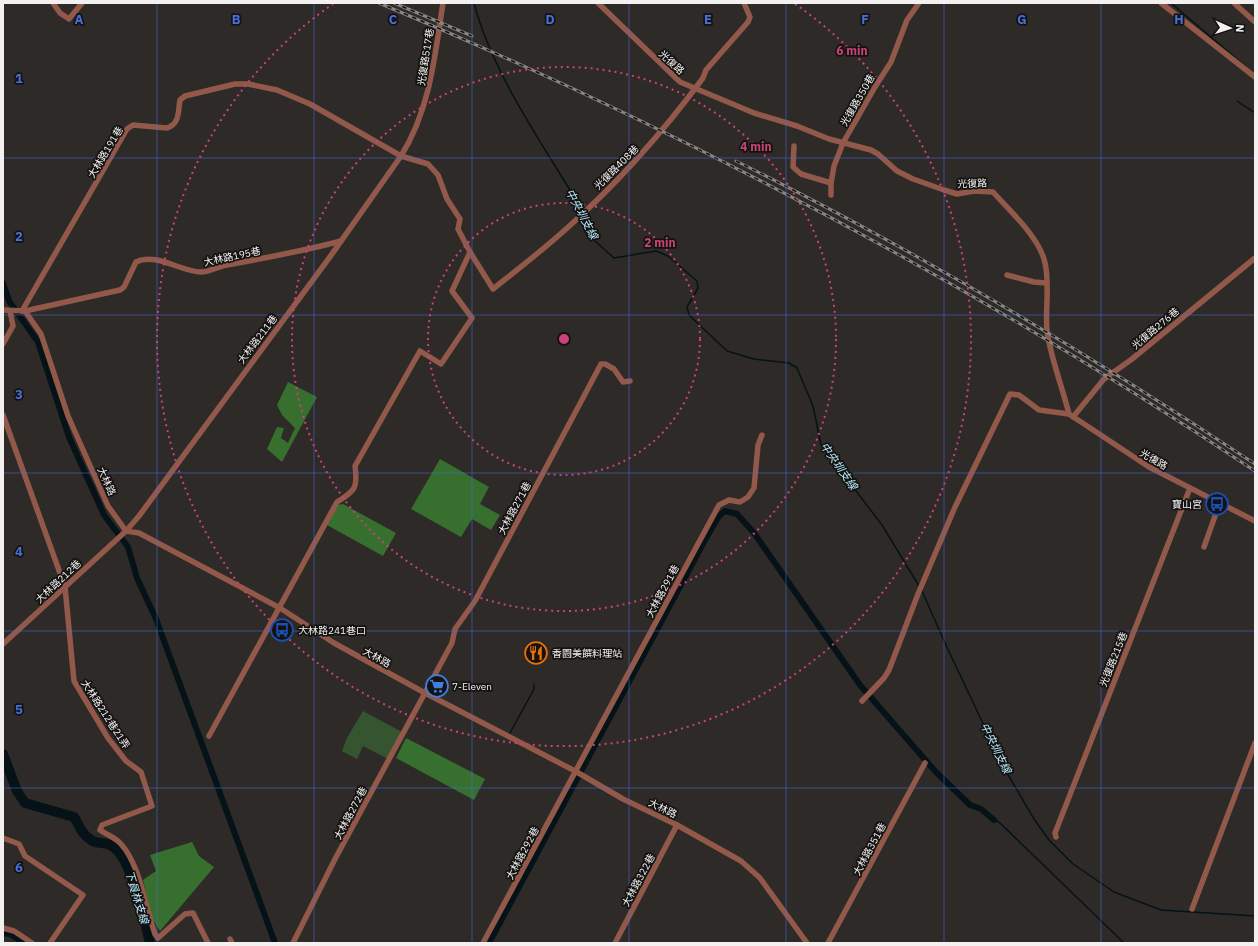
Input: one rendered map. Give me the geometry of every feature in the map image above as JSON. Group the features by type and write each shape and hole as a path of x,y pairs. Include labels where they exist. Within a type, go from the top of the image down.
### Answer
{"street":[{"path":"52,3 60,13 69,19 82,3"},
{"name":"光復路517巷","path":"401,156 408,144 430,88 443,3"},
{"name":"光復路","path":"598,3 680,82 754,113 843,143 870,150 878,154 897,171 913,179 944,190 957,194 974,190 993,192 1023,225 1038,246 1046,263 1047,329 1050,346 1071,416 1149,467 1255,521"},
{"name":"光復路408巷","path":"470,252 493,289 567,228 639,157 695,89 703,78 706,70 748,22 750,17 744,3"},
{"name":"光復路350巷","path":"831,195 831,183 834,166 843,143 891,62 907,20 919,3"},
{"path":"1161,3 1255,77"},
{"path":"1234,3 1255,22"},
{"name":"大林路191巷","path":"23,311 127,129 133,125 167,128 172,126 177,122 180,100 185,96 235,84 248,84 277,90 310,104 401,156"},
{"path":"794,146 793,167 801,174 831,183"},
{"path":"209,736 338,502 352,493 355,488 355,466 420,351 441,364 472,318 452,291 470,252 458,229 460,219 447,199 438,175 428,164 401,156"},
{"name":"大林路211巷","path":"126,531 341,241 401,156"},
{"name":"大林路195巷","path":"23,311 120,290 124,287 136,262 141,259 152,260 201,272 225,265 291,254 341,241"},
{"name":"光復路276巷","path":"1071,416 1104,379 1132,359 1255,258"},
{"path":"1007,274 1034,282 1046,283"},
{"path":"3,310 23,311"},
{"path":"3,344 12,326 13,321 10,311"},
{"name":"大林路","path":"23,311 41,334 68,416 108,506 126,531 139,533 280,608 334,643 425,693 576,771 623,799 677,825 741,861 758,875 807,943"},
{"name":"大林路271巷","path":"425,693 452,642 455,629 474,601 601,364 605,364 614,369 623,382 630,381"},
{"path":"862,701 890,670 920,589 955,507 1010,394 1018,395 1039,410 1071,416"},
{"name":"大林路212巷21弄","path":"3,415 65,587 74,681 108,738 126,761 141,772 152,806 102,825 100,830 116,839 129,854 137,874 154,934 158,938 185,914 193,913 208,943"},
{"name":"大林路291巷","path":"576,771 719,505 729,500 740,502 748,497 754,488 758,445 762,435"},
{"name":"光復路215巷","path":"1056,837 1055,833 1190,488"},
{"path":"1204,547 1220,502"},
{"name":"大林路212巷","path":"3,644 126,531"},
{"name":"大林路272巷","path":"293,943 335,859 425,693"},
{"path":"1192,909 1255,743"},
{"name":"大林路351巷","path":"828,943 926,763"},
{"name":"大林路292巷","path":"483,943 576,771"},
{"name":"大林路322巷","path":"615,943 677,825"},
{"path":"3,838 18,844 25,856 83,895 50,943"},
{"path":"3,928 14,931 32,943"}],"green space":[{"path":"288,382 317,397 282,462 267,449 277,427 284,428 281,438 288,443 295,428 282,415 277,405"},
{"path":"440,459 489,487 480,504 500,515 491,530 472,519 461,537 411,509"},
{"path":"343,504 396,533 383,556 327,525 338,505"},
{"path":"363,711 402,732 388,759 363,746 357,759 342,751 347,738"},
{"path":"406,738 485,779 474,800 396,758"},
{"path":"192,842 199,856 214,867 160,931 152,918 143,880 156,871 150,855"}],"waterway":[{"name":"中央圳支線","path":"474,3 482,29 505,81 578,203 581,213"},
{"path":"1171,3 1246,67"},
{"path":"1237,101 1255,113"},
{"name":"中央圳支線","path":"583,216 595,241 614,258 656,251 668,256 697,281 698,288 687,307 689,315 727,351 754,359 789,363 797,368 813,406 821,445 882,525 919,586"},
{"path":"3,283 9,301 38,342 69,437 104,515 128,547 137,578 156,619 275,943"},
{"path":"489,943 705,540 719,516 725,511 737,514 754,533 860,685 935,771 970,805 981,809 994,820"},
{"name":"中央圳支線","path":"922,591 1003,766 1034,819 1049,840 1073,864 1114,892 1161,910 1255,916"},
{"path":"510,733 534,689 534,684"},
{"name":"下員林支線","path":"3,754 17,791 25,803 74,817 88,838 97,843 110,845 118,851 129,869 142,908 150,943"},
{"path":"994,820 999,822 1124,943"},
{"path":"3,933 10,934 24,943"}],"railway":[{"path":"379,3 493,52 606,104 718,159 828,216 937,276 1045,339 1151,404 1255,471"},
{"path":"394,3 472,36"},
{"path":"736,161 869,230 1000,304 1129,382 1255,464"}],"place":[{"name":"寶山宮","path":"1217,504"},
{"name":"大林路241巷口","path":"282,630"},
{"name":"香園美饌料理站","path":"536,653"},
{"name":"7-Eleven","path":"437,686"}]}
